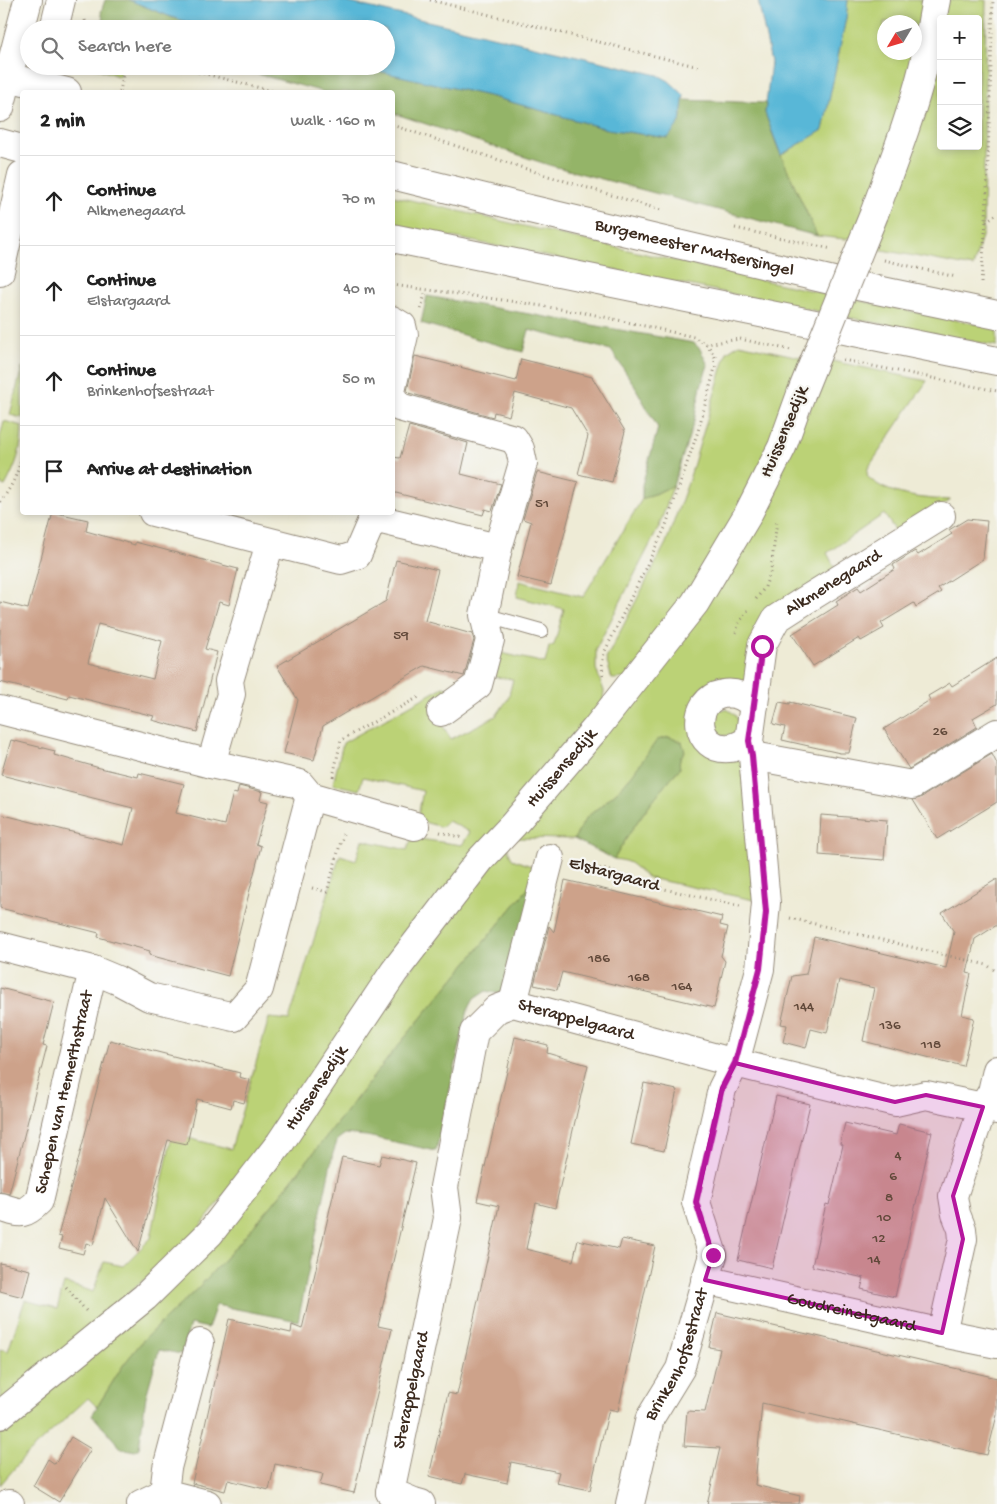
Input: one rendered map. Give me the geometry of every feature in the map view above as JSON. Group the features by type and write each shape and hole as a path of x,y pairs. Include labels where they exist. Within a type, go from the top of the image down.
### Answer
{"street":[{"path":"22,20 28,0"},
{"path":"56,20 61,0"},
{"name":"Huissensedijk","path":"0,1415 145,1297 210,1233 280,1143 394,972 480,860 513,825 621,698 695,603 747,516 782,447 801,394 874,214 909,117 920,81 936,0"},
{"path":"0,108 4,76 20,25"},
{"path":"4,76 42,81 62,90"},
{"path":"0,143 20,148"},
{"name":"Burgemeester Matsersingel","path":"395,176 834,281 997,315"},
{"path":"0,271 20,184"},
{"path":"395,239 997,360"},
{"path":"395,322 402,326 404,335 395,374"},
{"path":"395,401 399,406 514,438 520,448 523,462 498,548 484,615 490,640 478,685 433,703"},
{"path":"164,515 341,560 357,554 373,518 498,548"},
{"name":"Alkmenegaard","path":"766,912 751,749 754,704 762,646 776,619 941,516"},
{"path":"211,764 231,694 229,681 270,543"},
{"path":"754,704 747,698 735,693 715,695 706,703 700,719 699,726 702,734 714,745 751,749 912,786 997,733"},
{"path":"0,710 211,764 300,784 330,802 415,826"},
{"path":"0,946 93,970 149,997 234,1017 258,989 287,882 330,802"},
{"name":"Elstargaard","path":"513,1003 550,858"},
{"path":"735,1063 760,969 766,912"},
{"name":"Schepen van Hemerthstraat","path":"0,1208 22,1213 30,1210 39,1201 93,970"},
{"name":"Sterappelgaard","path":"383,1498 448,1218 444,1187 474,1032 497,1009 513,1003 735,1063 895,1102 926,1095 990,1108"},
{"name":"Brinkenhofsestraat","path":"630,1504 650,1418 680,1369 713,1255 696,1202 722,1088 735,1063"},
{"path":"942,1333 963,1239 953,1196 990,1108 997,1070"},
{"name":"Goudreinetgaard","path":"705,1280 997,1344"},
{"path":"200,1343 167,1468 152,1498 207,1504"},
{"path":"383,1498 422,1504"}],"lane":[{"path":"484,615 540,631"}],"path":[{"path":"430,0 699,67"},
{"path":"972,281 981,283 986,221 993,0"},
{"path":"120,90 123,75"},
{"path":"209,75 268,90"},
{"name":"Burgemeester Matsersingel","path":"395,126 663,211"},
{"path":"986,221 997,214"},
{"name":"Burgemeester Matsersingel","path":"728,226 840,251"},
{"path":"876,258 964,279"},
{"path":"395,285 591,314 694,337 706,344 715,357 715,368 698,431 665,528 604,653 602,666 604,679 621,698"},
{"path":"706,344 740,339 797,351"},
{"path":"836,359 997,391"},
{"path":"0,502 10,490 20,463"},
{"path":"754,602 765,587 771,570 777,515"},
{"path":"749,609 739,623 736,633 745,643 762,650"},
{"path":"287,882 328,892 330,802 341,740 433,703"},
{"name":"Elstargaard","path":"550,858 612,872 633,882 987,965 997,972"},
{"path":"66,1287 90,1316"}],"highlighted area":[{"path":"735,1063 895,1102 926,1095 983,1107 953,1196 963,1239 942,1333 705,1280 713,1255 696,1202 722,1089"}],"green space":[{"path":"105,0 129,0 181,20 103,20 101,12"},
{"path":"848,0 929,0 922,35 922,15 877,15 877,60 917,60 910,94 858,235 845,239 817,236 781,155 823,130"},
{"path":"946,0 986,0 983,233 973,267 877,249 937,43 937,150 982,150 982,15 944,15"},
{"path":"261,75 395,75 493,97 607,129 667,138 680,122 683,100 766,103 765,113 777,146 817,236 549,165 395,114 395,90 317,90"},
{"path":"395,196 770,282 997,328 997,346 395,225"},
{"path":"427,296 694,343 700,349 708,365 701,386 694,421 673,486 642,499 642,485 658,428 634,385 611,350 529,330 523,352 421,323"},
{"path":"739,344 804,358 789,401 721,551 629,678 612,679 606,659 666,543 689,480 727,352"},
{"path":"832,361 927,381 868,468 867,476 875,483 895,492 930,499 951,500 897,533 884,514 827,553 835,568 801,592 744,691 691,711 746,767 754,900 649,878 630,863 614,859 644,812 680,768 680,759 685,751 681,742 632,775 618,791 586,818 574,839 514,838 752,533"},
{"path":"20,375 20,418 10,415"},
{"path":"4,421 20,425 18,458 5,486 0,484 0,437"},
{"path":"673,486 659,527 596,649 596,669 604,691 602,709 189,1241 0,1404 0,1349 8,1351 25,1300 57,1309 64,1283 93,1292 104,1262 123,1266 151,1238 172,1134 231,1149 269,1018 289,1020 340,855 356,860 362,840 407,850 412,838 462,845 470,832 448,821 441,827 417,820 423,791 363,777 359,790 333,784 343,743 443,687 458,692 432,709 451,739 496,716 508,699 513,679 494,677 501,653 545,663 549,647 554,645 564,609 517,597 519,581 583,597 642,499"},
{"path":"726,709 738,720 738,727 734,735 716,736 711,718 719,710"},
{"path":"669,737 682,742 685,751 680,759 680,768 644,812 614,859 574,839 586,818 618,791 657,740"},
{"path":"507,847 512,859 537,868 540,874 393,1052 273,1204 199,1287 145,1338 124,1364 97,1407 88,1398 26,1455 0,1485 0,1429 135,1319"},
{"path":"540,874 510,996 486,991 474,999 468,1010 436,1151 367,1136 345,1134 338,1139 333,1153 298,1321 216,1305 208,1328 190,1324 182,1354 159,1350 146,1396 139,1448 135,1451 121,1448 92,1415 124,1364 145,1338 199,1287 273,1204 393,1052"}],"water":[{"path":"129,0 338,0 658,75 669,81 684,95 680,122 668,138 607,129 493,97 395,75 395,20 181,20"},
{"path":"758,0 848,0 823,130 781,155 765,113 771,62"}],"building":[{"path":"415,356 516,381 521,359 592,377 625,431 612,482 578,474 588,436 571,408 515,393 509,416 494,412 493,417 409,393 407,391"},
{"path":"409,426 468,443 461,474 501,484 492,511 485,509 483,515 395,493 395,457 400,458"},
{"path":"537,472 578,482 551,585 517,577 531,522 523,519"},
{"path":"52,515 66,515 88,520 86,531 135,545 135,542 238,569 229,605 219,602 205,649 217,652 197,732 152,720 154,716 69,695 68,699 0,682 0,602 28,609","holes":["98,624 162,641 153,679 88,663"]},
{"path":"967,519 987,521 983,559 938,588 941,592 916,607 914,603 881,623 884,628 861,641 859,638 813,666 792,634 838,605 836,601 858,587 861,591 895,569 893,565 915,551 918,555 952,534 949,530"},
{"path":"396,560 438,570 425,621 472,634 474,640 464,676 424,666 323,726 314,760 284,753 298,700 277,666 386,601"},
{"path":"997,658 997,704 973,718 977,727 909,769 884,729 930,700 928,696 950,683 952,686"},
{"path":"779,702 790,704 790,702 857,718 849,753 840,753 782,740 785,727 773,724"},
{"path":"11,740 55,751 54,755 96,767 138,777 139,773 184,784 176,813 225,825 233,793 237,794 239,786 262,792 260,800 268,802 256,844 261,846 228,976 149,955 150,951 98,937 99,933 0,908 0,814 124,845 133,808 1,775"},
{"path":"992,754 997,764 997,802 937,839 913,800 920,798"},
{"path":"821,815 887,820 884,860 819,855"},
{"path":"997,879 997,925 975,939 967,973 971,974 962,1015 974,1018 963,1066 863,1041 874,988 839,980 827,1033 811,1029 806,1048 783,1042 787,1025 781,1024 792,976 806,974 814,937 946,968 954,932 942,913"},
{"path":"565,880 722,917 720,925 728,927 721,956 725,961 714,1008 562,972 557,990 534,985 549,926 554,932"},
{"path":"0,988 54,1002 43,1045 47,1046 9,1194 0,1192"},
{"path":"515,1037 548,1045 547,1053 588,1065 555,1208 536,1203 526,1249 573,1261 578,1240 619,1249 622,1239 655,1246 618,1411 609,1409 590,1490 556,1483 559,1472 511,1462 507,1483 465,1474 462,1484 429,1476 448,1393 457,1395 499,1206 477,1201"},
{"path":"110,1040 240,1073 239,1077 250,1080 244,1103 233,1100 231,1108 197,1099 187,1144 168,1140 138,1252 105,1198 93,1245 86,1243 83,1254 59,1248 62,1237 58,1236"},
{"path":"644,1083 677,1090 664,1151 631,1144"},
{"path":"776,1096 810,1104 772,1268 738,1260"},
{"path":"845,1123 896,1135 899,1124 932,1132 895,1297 861,1289 864,1278 812,1266 826,1204 829,1205 843,1145 840,1144"},
{"path":"382,1155 416,1163 378,1326 392,1329 354,1493 320,1485 323,1474 275,1464 269,1490 228,1480 225,1491 192,1483 229,1319 291,1333 292,1325 302,1329 342,1157 379,1165"},
{"path":"0,1263 30,1270 23,1297 0,1291"},
{"path":"717,1313 997,1378 997,1415 987,1455 762,1403 755,1485 800,1496 799,1504 707,1504 720,1448 684,1446 687,1411 705,1412 720,1349 709,1347"},
{"path":"71,1437 91,1449 59,1502 33,1486 48,1459 55,1464"}],"route":[{"path":"713,1255 696,1202 722,1088 735,1063 760,969 766,912 752,756 749,741 762,646"}]}
